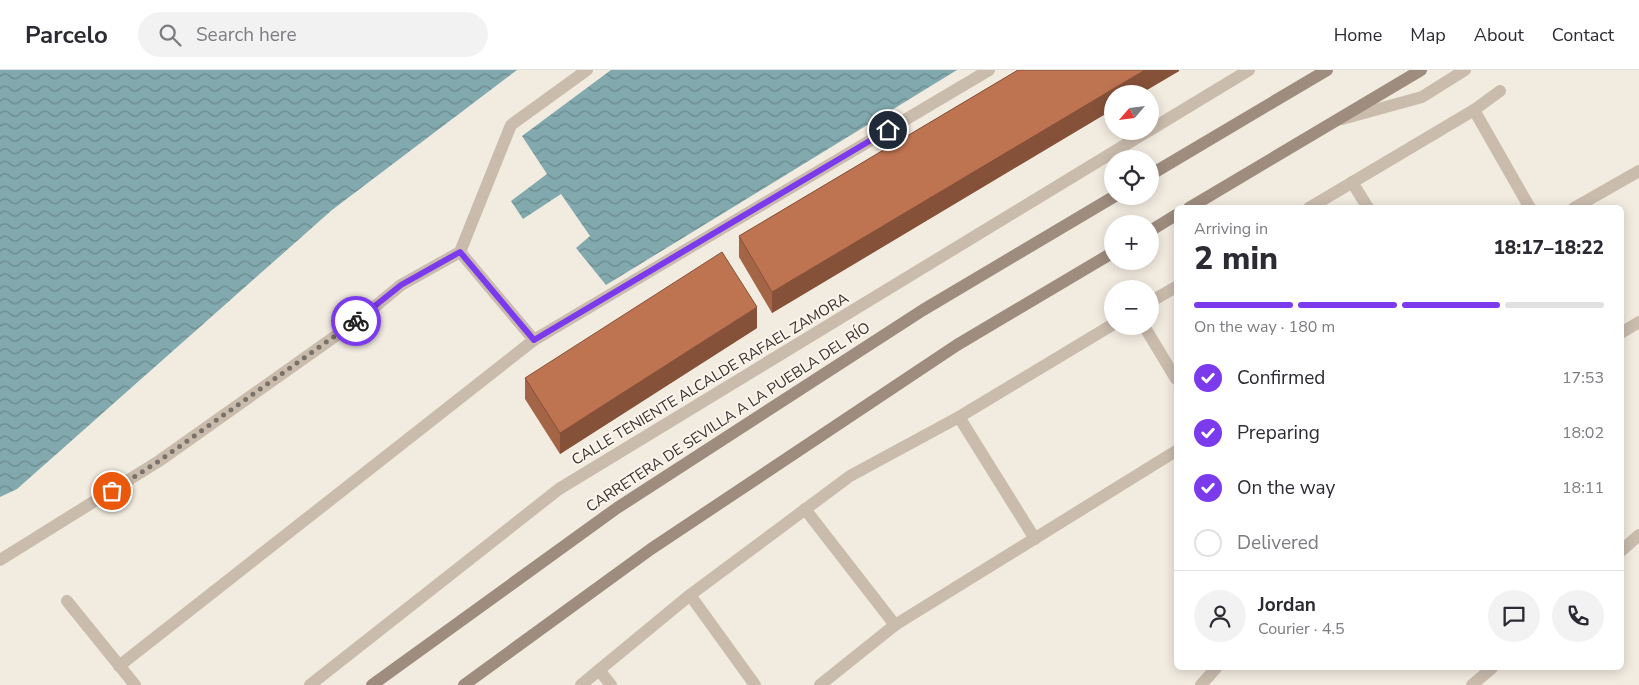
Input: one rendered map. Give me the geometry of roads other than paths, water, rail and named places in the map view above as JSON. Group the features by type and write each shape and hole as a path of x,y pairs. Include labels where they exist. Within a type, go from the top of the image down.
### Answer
{"main road":[{"path":"1159,170 1327,70"},
{"path":"1194,205 1421,70"},
{"name":"CARRETERA DE SEVILLA A LA PUEBLA DEL RÍO","path":"372,685 617,508 923,310 1104,203"},
{"path":"1159,225 1174,216"},
{"path":"464,685 651,548 957,345 1104,258"}],"street":[{"path":"0,560 159,461 361,318 401,285 460,252 511,125 587,70"},
{"path":"119,666 534,340 989,70"},
{"name":"CALLE TENIENTE ALCALDE RAFAEL ZAMORA","path":"1159,125 1249,70"},
{"path":"1335,121 1422,97 1465,70"},
{"path":"1314,205 1474,110 1500,91"},
{"path":"1474,110 1528,205"},
{"name":"CALLE TENIENTE ALCALDE RAFAEL ZAMORA","path":"310,685 559,489 1134,140"},
{"path":"1579,205 1639,171"},
{"path":"1352,182 1366,205"},
{"path":"460,252 534,340"},
{"path":"1159,297 1174,288"},
{"path":"1624,331 1639,322"},
{"path":"581,685 690,595 850,476 959,417 1104,330"},
{"path":"1149,335 1174,376"},
{"path":"959,417 1035,539"},
{"path":"820,685 895,625 1174,452"},
{"path":"805,509 895,625"},
{"path":"1624,548 1639,535"},
{"path":"690,595 755,685"},
{"path":"66,601 135,685"},
{"path":"599,670 611,685"},
{"path":"1201,685 1214,670"},
{"path":"1472,685 1485,670"}],"water":[{"path":"0,70 517,70 332,210 17,489 0,497"},
{"path":"611,70 957,70 606,285 576,248 590,236 561,194 523,219 511,201 547,174 522,136"}]}
